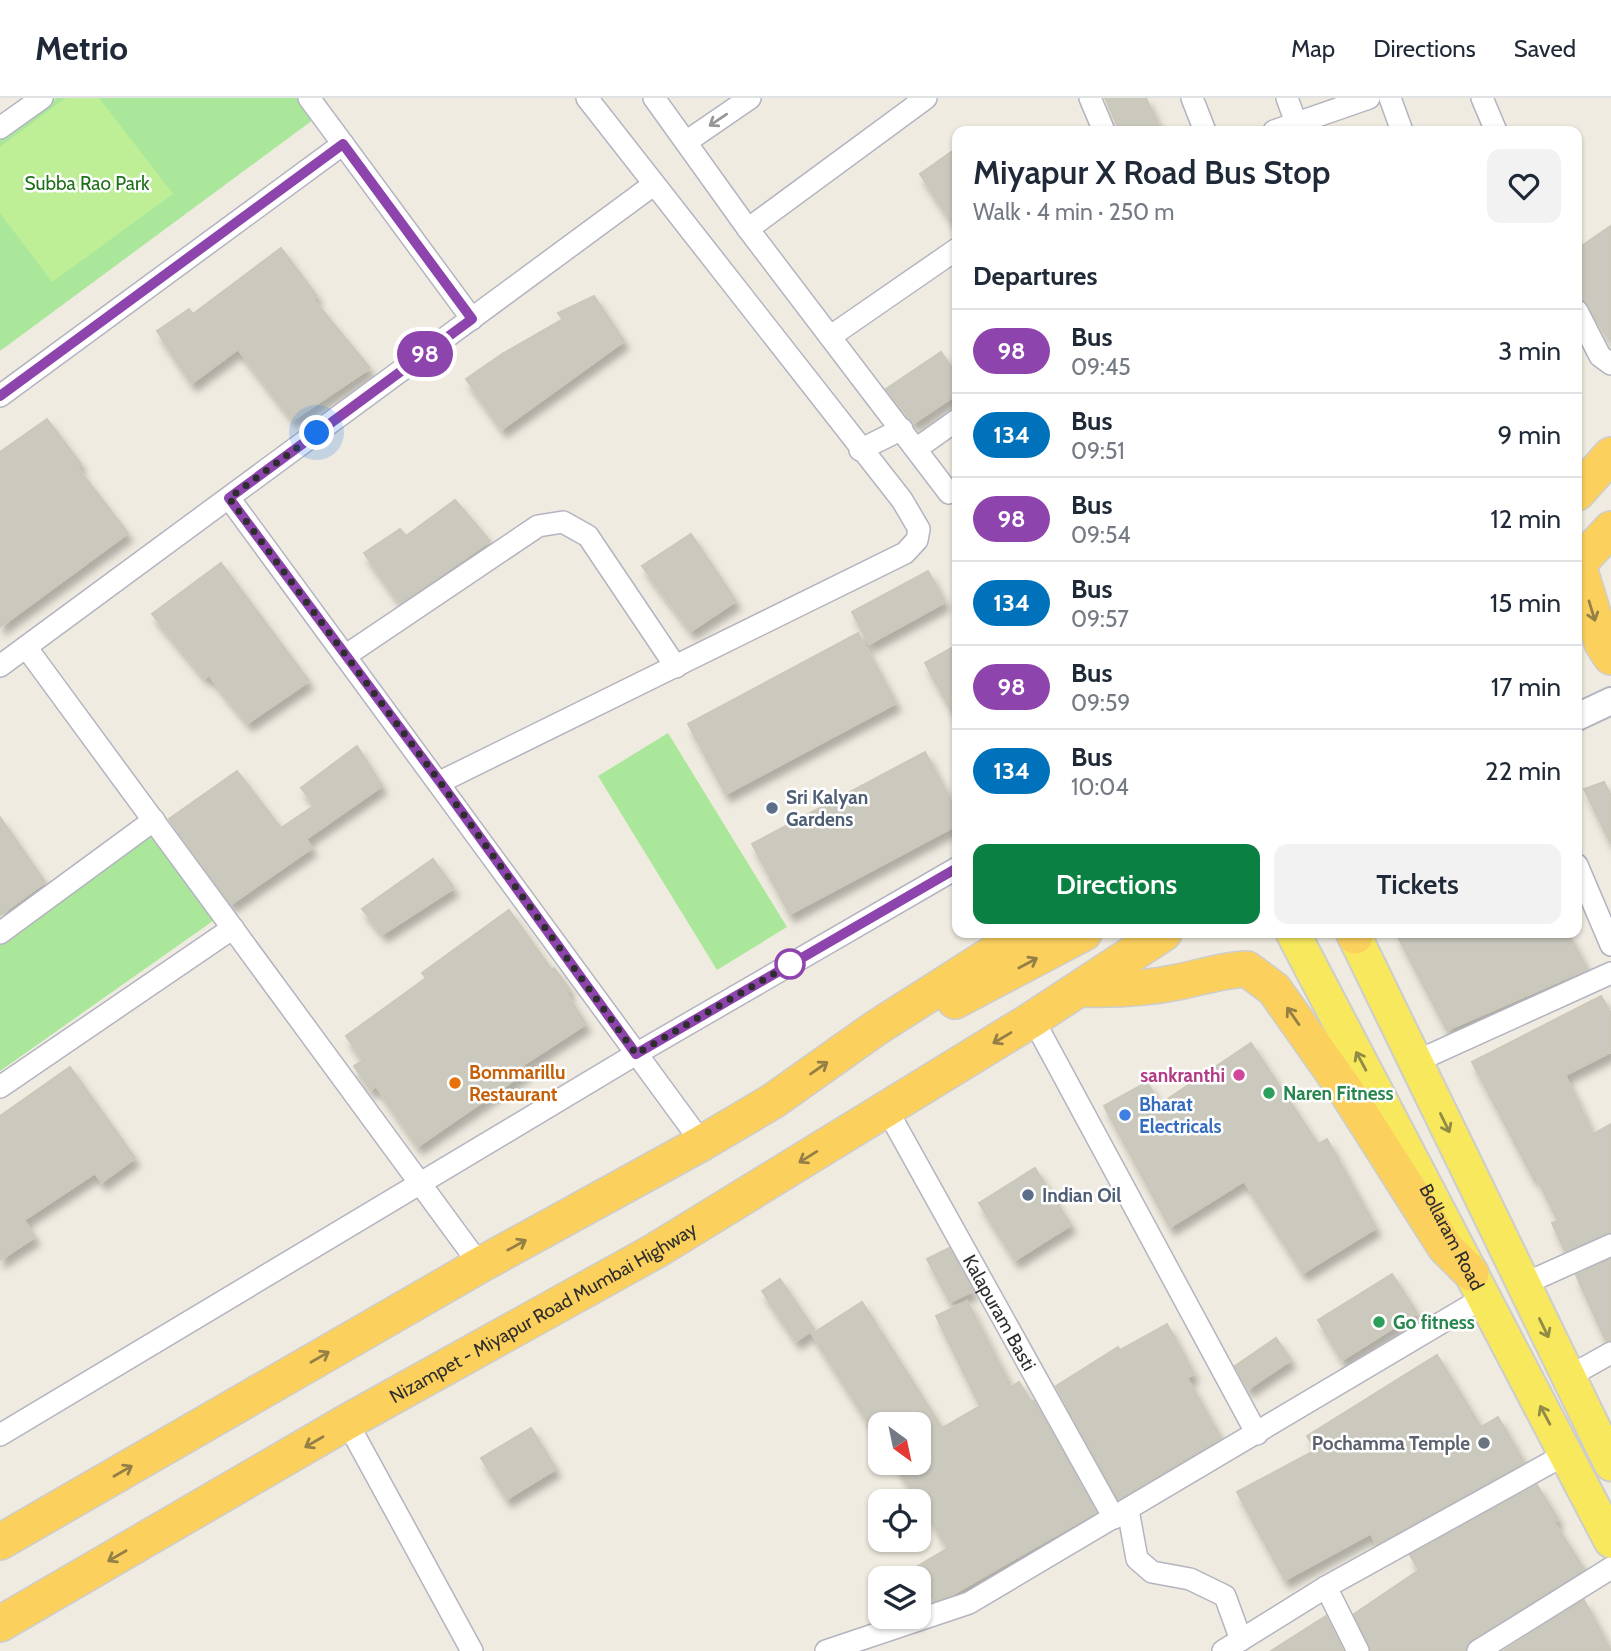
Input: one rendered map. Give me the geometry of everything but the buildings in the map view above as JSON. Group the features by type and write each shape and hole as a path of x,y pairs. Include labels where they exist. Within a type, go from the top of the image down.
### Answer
{"highway":[{"path":"1582,487 1611,455"},
{"path":"1582,559 1611,529"},
{"path":"1582,580 1602,643 1611,657"},
{"path":"0,1542 480,1265 773,1101 876,1028 1017,938"},
{"path":"876,1028 964,998 1075,938"},
{"name":"Nizampet - Miyapur Road Mumbai Highway","path":"0,1624 347,1422 655,1251 1033,1019 1157,938"},
{"path":"1081,989 1128,990 1219,971 1247,969 1274,989 1348,1094 1445,1248 1477,1285"}],"main road":[{"name":"Bollaram Road","path":"1296,938 1611,1541"},
{"path":"1357,938 1568,1377 1606,1443"}],"street":[{"path":"0,128 42,98"},
{"path":"309,98 472,319"},
{"path":"440,782 905,552 917,540 919,529 913,515 587,98"},
{"path":"686,142 750,98"},
{"path":"748,229 926,98"},
{"path":"1090,98 1102,126"},
{"path":"1192,98 1203,126"},
{"path":"1287,98 1297,126"},
{"path":"1299,126 1369,98"},
{"path":"1390,98 1400,126"},
{"path":"1482,98 1494,126"},
{"path":"664,102 686,142 748,229 949,493"},
{"path":"0,396 343,144"},
{"path":"0,666 653,185"},
{"path":"831,336 952,252"},
{"path":"1582,321 1600,356 1611,364"},
{"path":"916,449 952,424"},
{"path":"860,450 902,429"},
{"path":"229,498 440,782 702,1143"},
{"path":"345,656 538,526 563,523 588,536 676,667"},
{"path":"26,647 480,1265"},
{"path":"1582,715 1611,701"},
{"path":"0,933 154,820"},
{"path":"0,1435 636,1054 952,871"},
{"path":"1582,877 1611,945"},
{"path":"0,1087 233,928"},
{"path":"1415,1062 1611,973"},
{"path":"1033,1019 1257,1434"},
{"name":"Kalapuram Basti","path":"886,1108 1121,1514 1137,1559 1152,1572 1189,1579 1225,1596 1241,1640"},
{"path":"1524,1284 1611,1245"},
{"path":"826,1651 969,1603 1257,1434 1477,1285"},
{"path":"1568,1377 1611,1353"},
{"path":"347,1422 472,1651"},
{"path":"1223,1651 1326,1587 1566,1454"},
{"path":"1478,1651 1611,1568"},
{"path":"1326,1587 1358,1651"}],"green space":[{"name":"Subba Rao Park","path":"56,98 303,98 317,117 0,351 0,140"},
{"path":"66,98 99,98 173,194 52,282 0,213 0,147"},
{"path":"668,733 787,927 717,970 598,776"},
{"path":"156,823 220,916 0,1071 0,935"}],"bus line":[{"name":"98","path":"0,396 343,144 472,319 229,498 440,782 636,1054 952,871"}],"place":[{"name":"Sri Kalyan Gardens","path":"772,808"},
{"name":"sankranthi","path":"1239,1075"},
{"name":"Bommarillu Restaurant","path":"455,1083"},
{"name":"Naren Fitness","path":"1269,1093"},
{"name":"Bharat Electricals","path":"1125,1115"},
{"name":"Indian Oil","path":"1028,1195"},
{"name":"Go fitness","path":"1379,1322"},
{"name":"Pochamma Temple","path":"1484,1443"}],"route":[{"path":"317,433 229,498 440,782 636,1054 796,961 790,964"}]}
